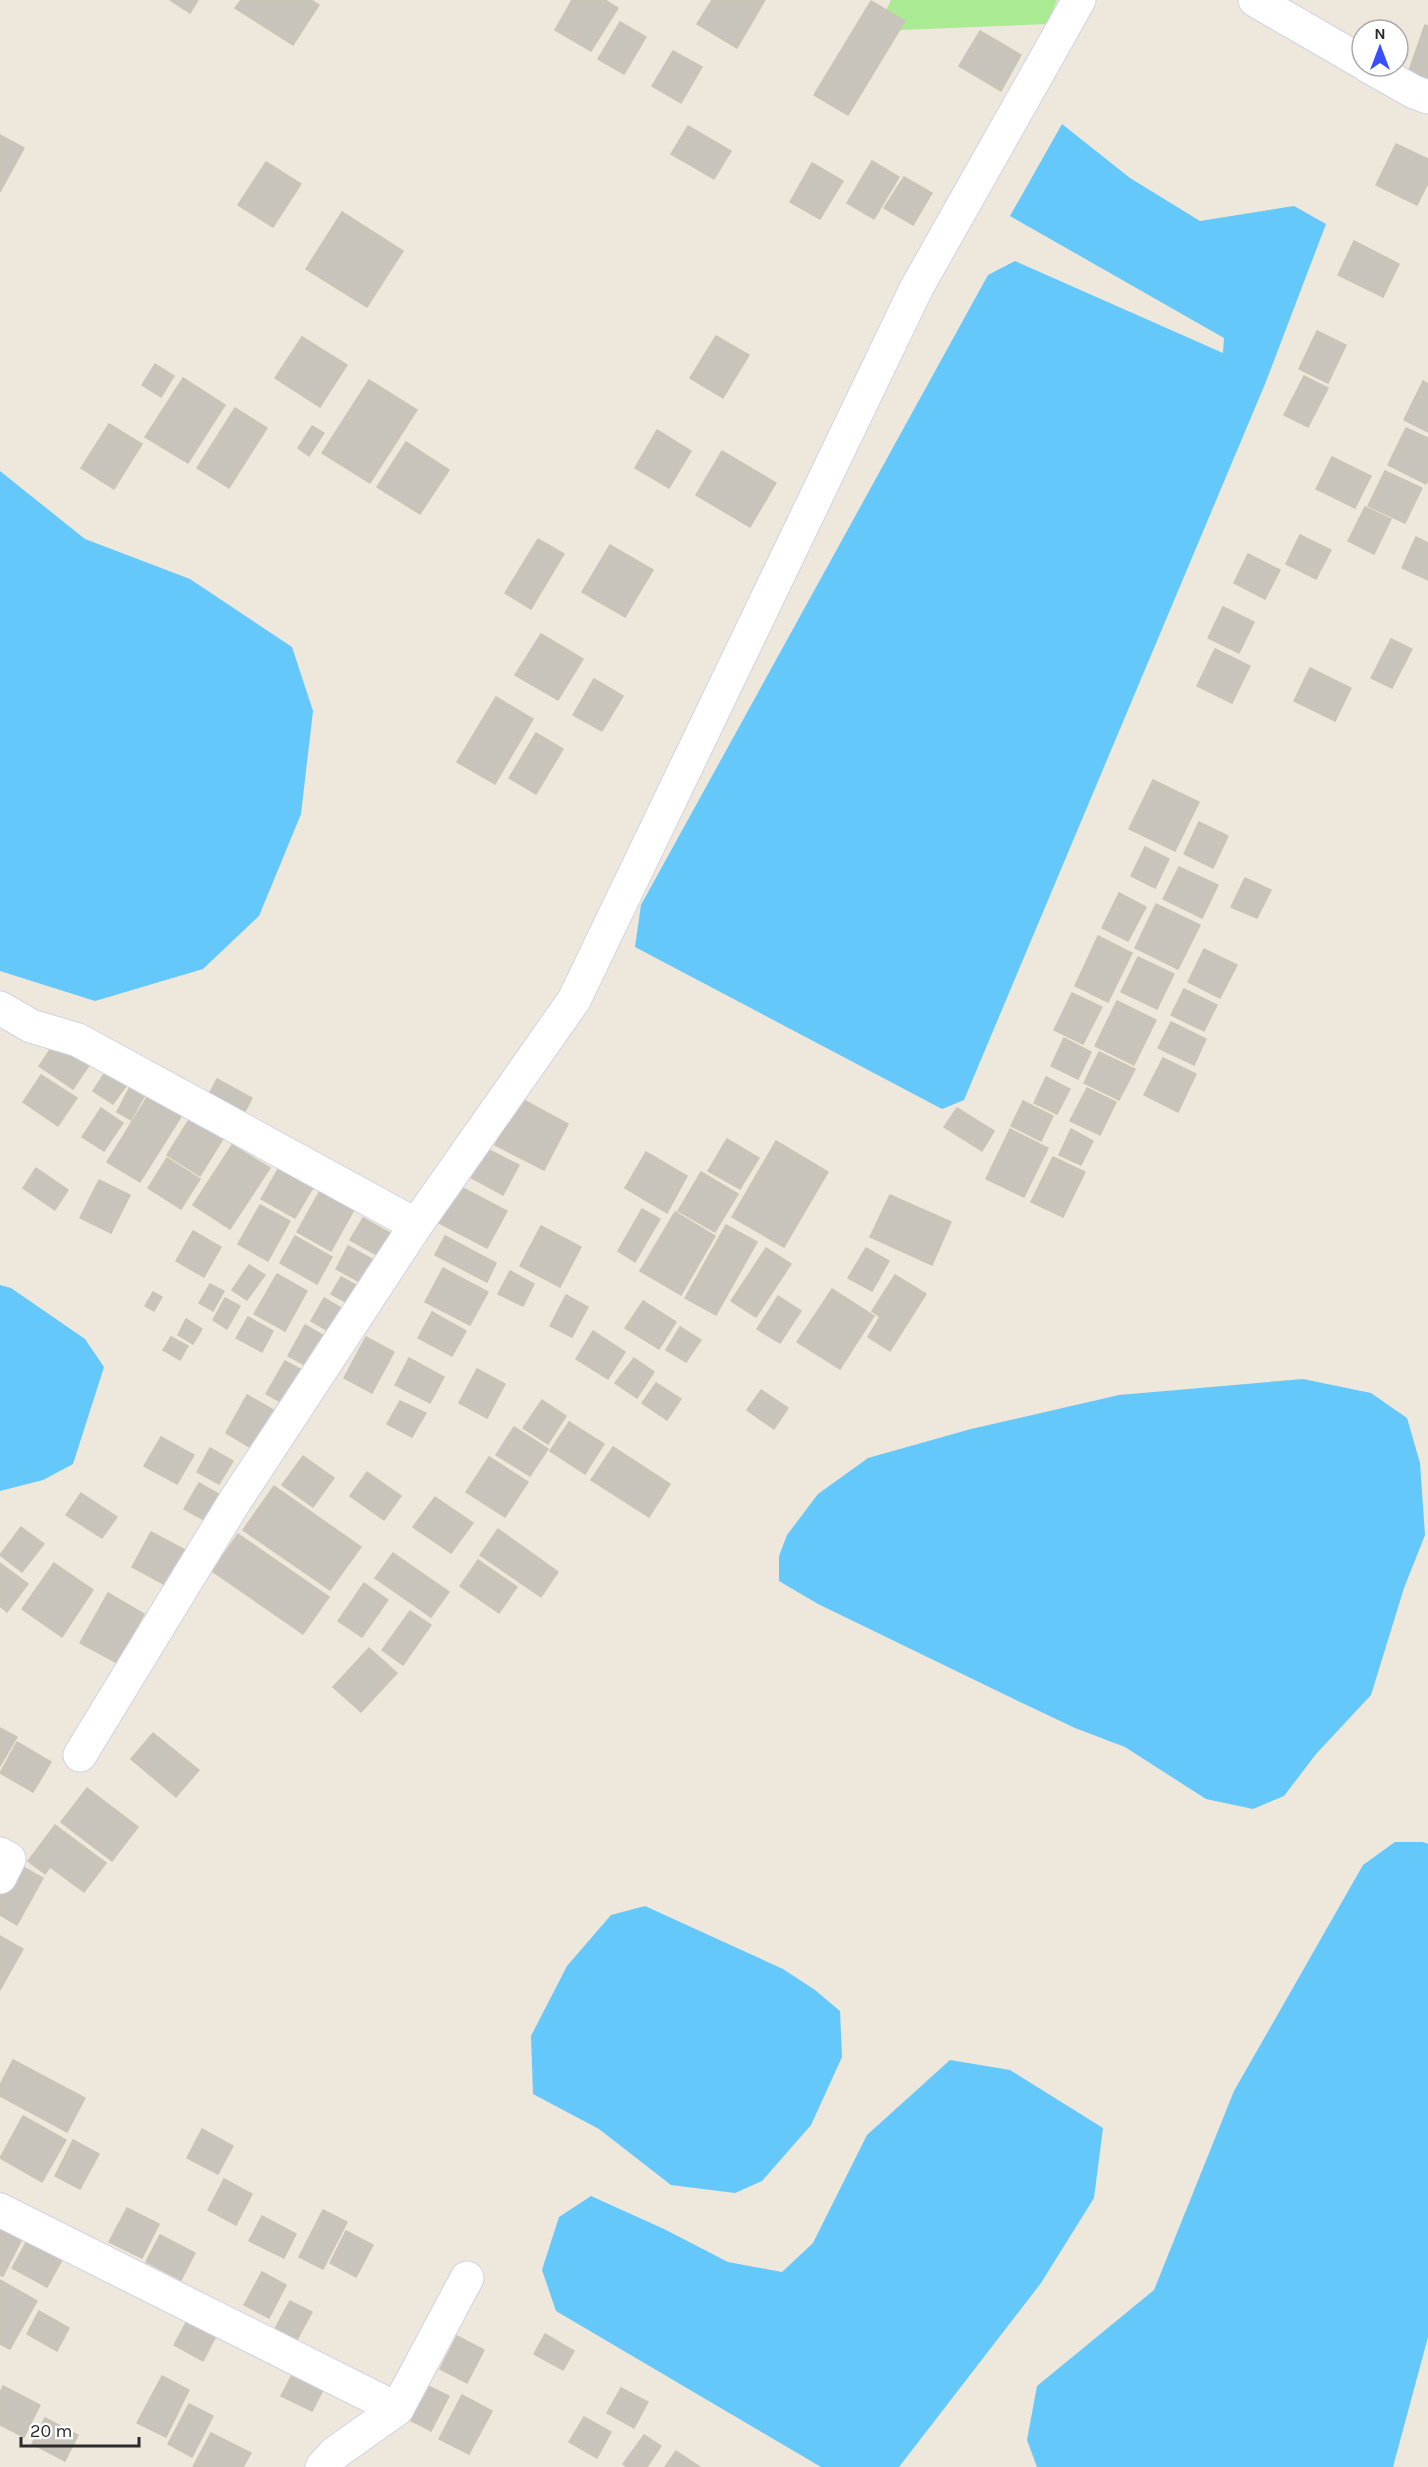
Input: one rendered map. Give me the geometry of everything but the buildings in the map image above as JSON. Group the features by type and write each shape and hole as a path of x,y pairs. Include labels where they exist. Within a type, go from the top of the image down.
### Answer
{"street":[{"path":"80,1755 233,1504 416,1225 574,1000 917,287 1079,0"},
{"path":"1255,0 1350,55"},
{"path":"1389,78 1428,97"},
{"path":"0,1008 31,1026 78,1040 416,1225"},
{"path":"0,1854 9,1860 0,1877"},
{"path":"0,2210 397,2409"},
{"path":"322,2467 335,2453 397,2409 466,2278"}],"green space":[{"path":"891,0 1057,0 1048,24 876,31"}],"water":[{"path":"1062,124 1130,178 1200,221 1294,206 1326,224 1265,384 964,1100 942,1109 635,947 641,905 988,275 1015,261 1223,353 1224,338 1010,216"},
{"path":"0,471 85,539 190,579 292,647 313,711 301,814 259,916 203,969 95,1001 0,971"},
{"path":"0,1285 11,1288 85,1339 104,1367 73,1464 43,1480 0,1491"},
{"path":"1303,1379 1371,1393 1407,1418 1420,1463 1425,1535 1404,1588 1371,1695 1316,1754 1284,1796 1253,1809 1206,1799 1125,1747 1075,1728 1018,1701 818,1604 779,1581 779,1556 787,1535 818,1494 868,1458 971,1429 1119,1395"},
{"path":"1395,1842 1428,1844 1428,2337 1393,2467 1037,2467 1027,2440 1037,2386 1154,2290 1234,2091 1363,1865"},
{"path":"645,1906 783,1969 815,1990 840,2011 842,2057 811,2125 762,2181 735,2193 671,2185 599,2129 533,2094 531,2036 567,1966 611,1915"},
{"path":"950,2060 1010,2070 1103,2128 1094,2198 1041,2283 899,2467 821,2467 556,2311 542,2270 559,2217 591,2196 664,2229 728,2262 782,2272 813,2243 867,2135"}]}
